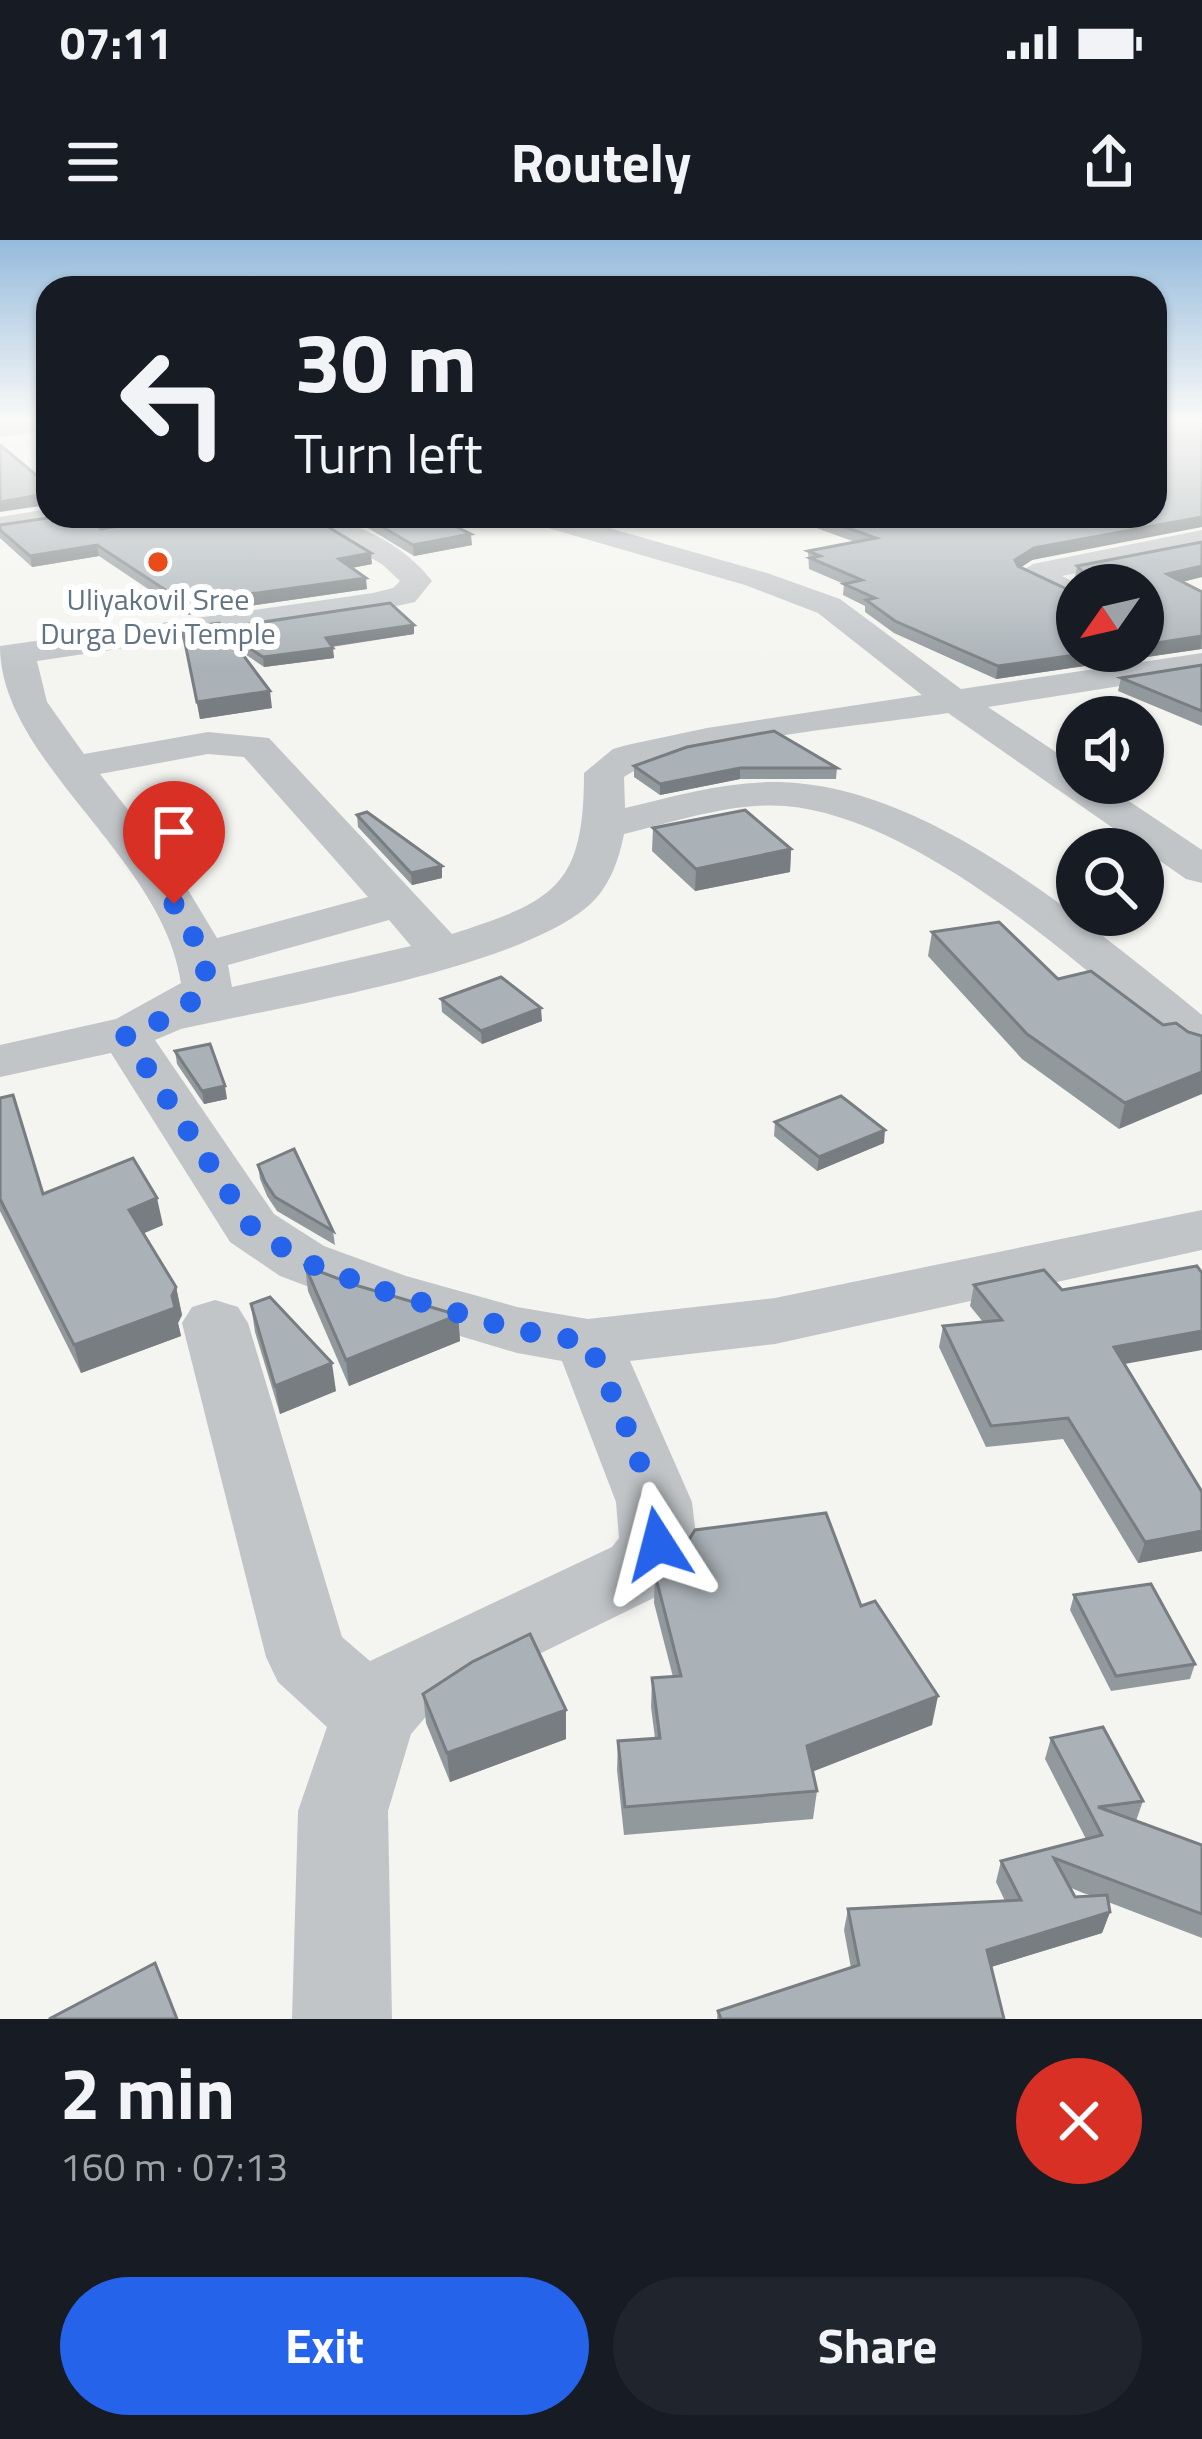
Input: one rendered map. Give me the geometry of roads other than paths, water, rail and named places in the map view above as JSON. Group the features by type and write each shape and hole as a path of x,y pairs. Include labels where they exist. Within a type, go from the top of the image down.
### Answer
{"street":[{"path":"1171,513 1202,522"},
{"path":"0,526 36,519"},
{"path":"151,1024 206,988 205,956 30,705 9,655 373,602 404,595 417,581 393,559 337,528"},
{"path":"579,528 756,579 829,606 908,668 1202,870"},
{"path":"1083,564 1194,544"},
{"path":"1056,569 1033,573 1056,585"},
{"path":"1164,637 1202,658"},
{"path":"0,1061 442,951 525,925 573,897 597,862 605,825 604,773 627,757 707,739 1202,658"},
{"path":"76,767 208,742 255,746 442,951"},
{"path":"605,825 763,794 807,795 851,805 926,841 1027,904 1092,949 1202,1042"},
{"path":"205,956 400,903"},
{"path":"151,1024 252,1228 302,1261 383,1291 517,1330 588,1342 775,1321 1202,1230"},
{"path":"214,1324 308,1657 374,1716"},
{"path":"342,2019 344,1811 374,1716 399,1687 442,1662 640,1569 658,1544 654,1502 588,1342"}],"place":[{"name":"Uliyakovil Sree Durga Devi Temple","path":"158,562"}]}
